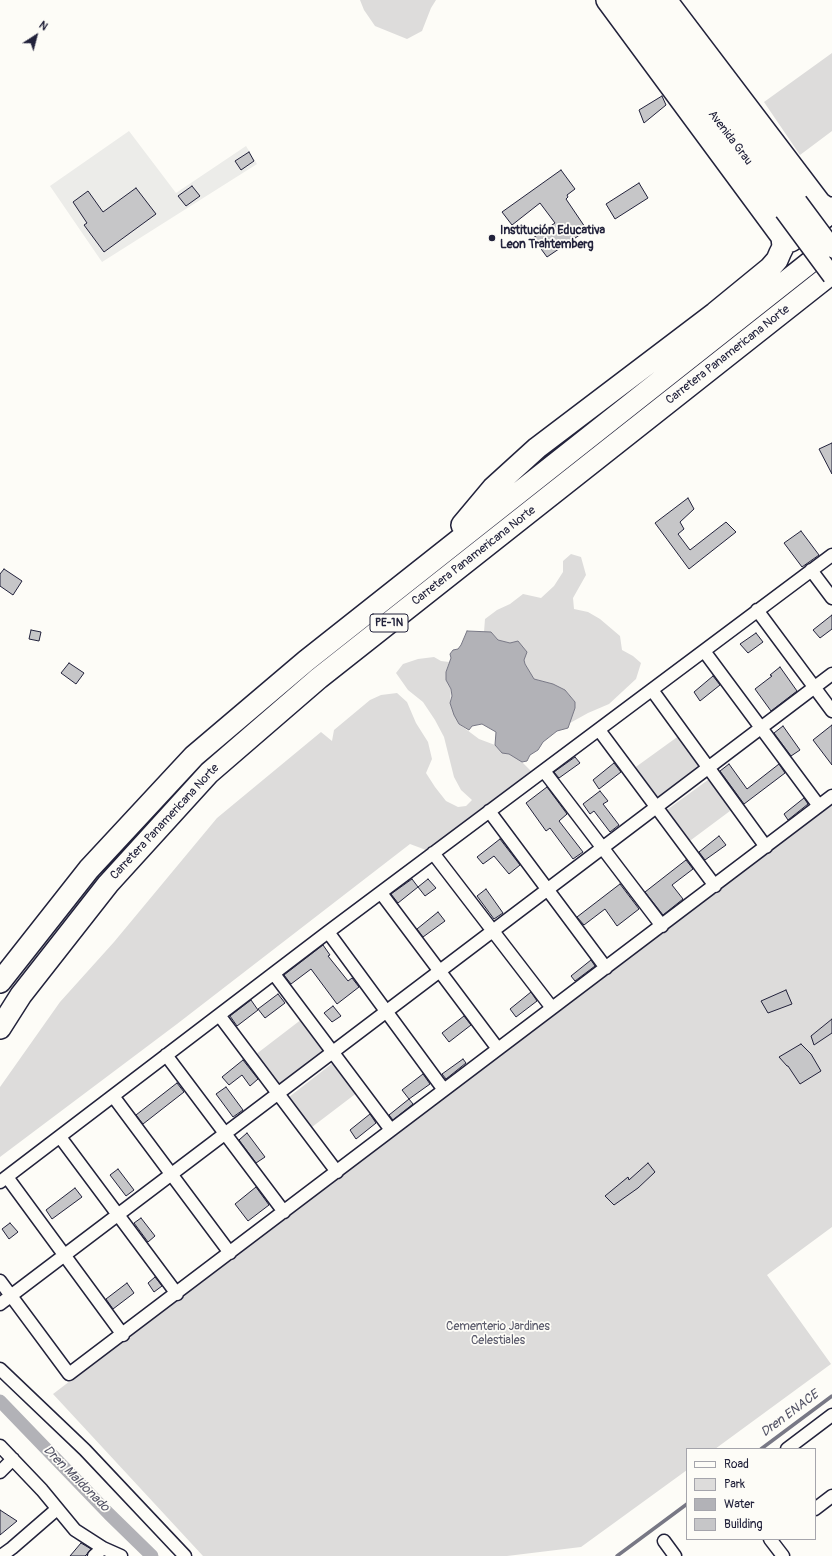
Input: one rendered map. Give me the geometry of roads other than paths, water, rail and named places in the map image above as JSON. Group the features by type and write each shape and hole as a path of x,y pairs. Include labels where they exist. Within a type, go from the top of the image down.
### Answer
{"highway":[{"path":"606,0 782,236 787,241 792,241 824,218 830,208 820,204 666,0"},
{"path":"431,561 493,488 523,460 559,431 715,314 770,268 777,260 783,247 782,236"},
{"name":"Carretera Panamericana Norte","path":"0,982 89,870 194,756 306,661 431,561 832,246"},
{"name":"Carretera Panamericana Norte","path":"0,1028 21,995 108,884 209,773 319,678 832,275"}],"main road":[{"name":"Avenida Grau","path":"626,0 791,206 832,246"},
{"name":"Avenida Grau","path":"645,0 791,206 832,275"}],"street":[{"path":"123,1335 65,1255 4,1179 328,932 832,555"},
{"path":"811,570 832,598"},
{"path":"757,610 832,711"},
{"path":"704,651 819,806"},
{"path":"0,1304 832,674"},
{"path":"652,690 766,847"},
{"path":"599,730 715,886"},
{"path":"544,770 662,926"},
{"path":"0,1281 69,1374 123,1335 832,796"},
{"path":"489,811 606,968"},
{"path":"433,853 552,1008"},
{"path":"380,893 498,1049"},
{"path":"328,932 444,1090"},
{"path":"274,974 391,1130"},
{"path":"219,1015 337,1172"},
{"path":"166,1056 284,1212"},
{"path":"113,1096 230,1253"},
{"path":"60,1137 177,1294"},
{"path":"0,1369 85,1450 185,1556"},
{"path":"788,1448 832,1415"},
{"path":"0,1446 42,1490 75,1530 103,1548 121,1556"},
{"path":"0,1472 13,1459"},
{"path":"816,1508 832,1496"},
{"path":"1,1556 57,1509"},
{"path":"772,1540 783,1556"},
{"path":"664,1541 675,1556"},
{"path":"94,1556 103,1548"}],"water":[{"path":"467,631 491,632 498,640 510,643 518,641 527,652 524,660 525,664 534,679 553,684 565,690 575,702 575,708 568,728 557,731 543,742 538,750 530,755 527,761 522,762 509,754 502,753 495,745 496,732 482,724 472,726 469,730 459,724 454,715 450,703 452,696 451,689 446,680 446,672 451,658 450,654 461,645"}],"waterway":[{"name":"Dren ENACE","path":"762,1448 832,1396"},
{"name":"Dren Maldonado","path":"0,1401 109,1514 152,1556"},
{"name":"Dren ENACE","path":"617,1556 686,1505"}],"place":[{"name":"Institución Educativa Leon Trahtemberg","path":"492,238"}],"park label":[{"name":"Cementerio Jardines Celestiales","path":"498,1334"}]}
